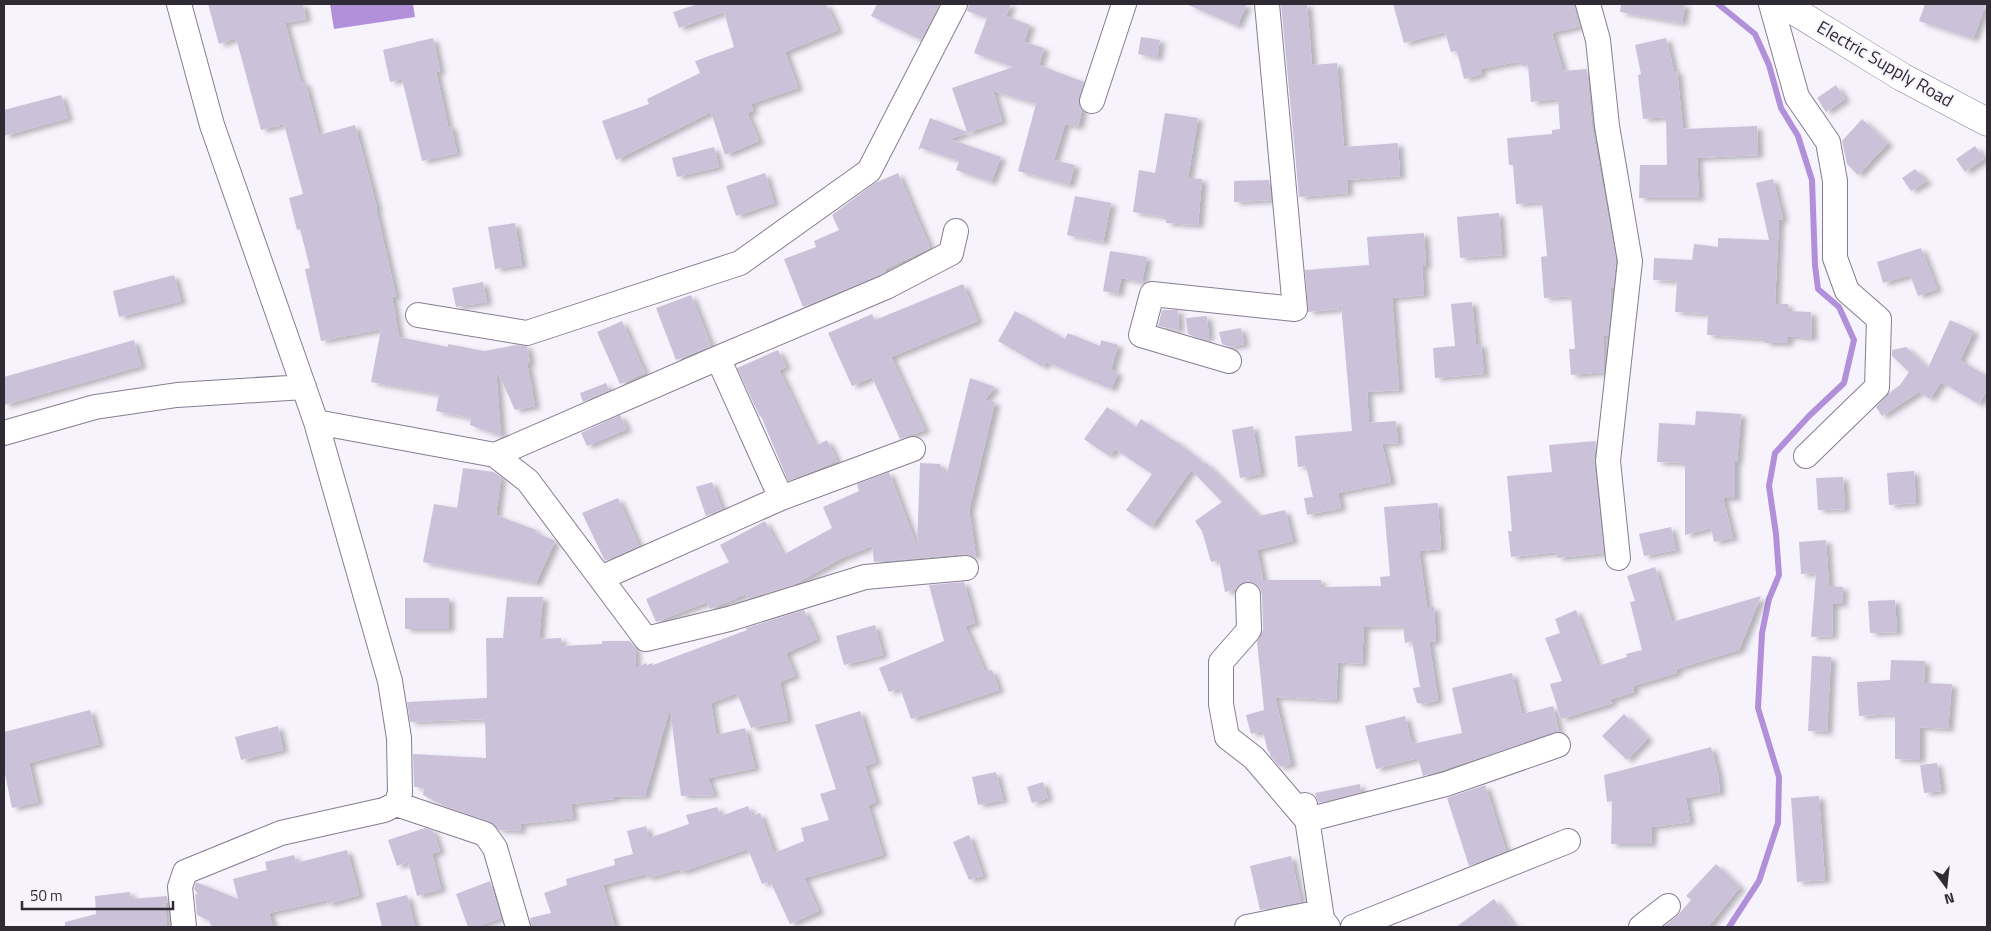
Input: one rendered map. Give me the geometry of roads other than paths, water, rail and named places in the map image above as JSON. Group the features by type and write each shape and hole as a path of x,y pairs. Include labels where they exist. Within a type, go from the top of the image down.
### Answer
{"main road":[{"name":"Electric Supply Road","path":"1783,4 1902,78 1987,122"}],"street":[{"path":"179,4 212,125 316,422 390,681 399,738 400,793 396,804 384,810 281,833 185,872 180,887 184,927"},
{"path":"418,315 527,333 740,263 869,171 954,4"},
{"path":"1092,102 1124,4"},
{"path":"1229,361 1141,335 1152,294 1295,309 1267,4"},
{"path":"1588,4 1598,40 1607,126 1630,261 1608,461 1618,558"},
{"path":"1771,4 1797,97 1828,142 1835,181 1835,258 1847,291 1879,319 1878,386 1806,456"},
{"path":"495,455 886,287 951,253 956,231"},
{"path":"718,358 781,498"},
{"path":"4,433 95,407 177,395 304,387"},
{"path":"316,422 495,455 528,481 646,639 729,619 865,577 966,568"},
{"path":"601,578 781,498 913,449"},
{"path":"1247,927 1325,920 1306,809 1254,758 1227,737 1221,704 1221,662 1249,630 1248,595"},
{"path":"1306,809 1446,784 1558,745"},
{"path":"396,804 485,834 495,848 518,927"},
{"path":"1353,927 1568,841"},
{"path":"1641,927 1668,906"}],"waterway":[{"path":"1718,4 1755,34 1769,65 1781,108 1798,136 1812,180 1815,265 1818,289 1839,307 1854,340 1844,383 1809,416 1775,453 1769,486 1776,534 1779,575 1769,599 1762,633 1758,708 1779,777 1778,823 1759,881 1729,927"}]}
